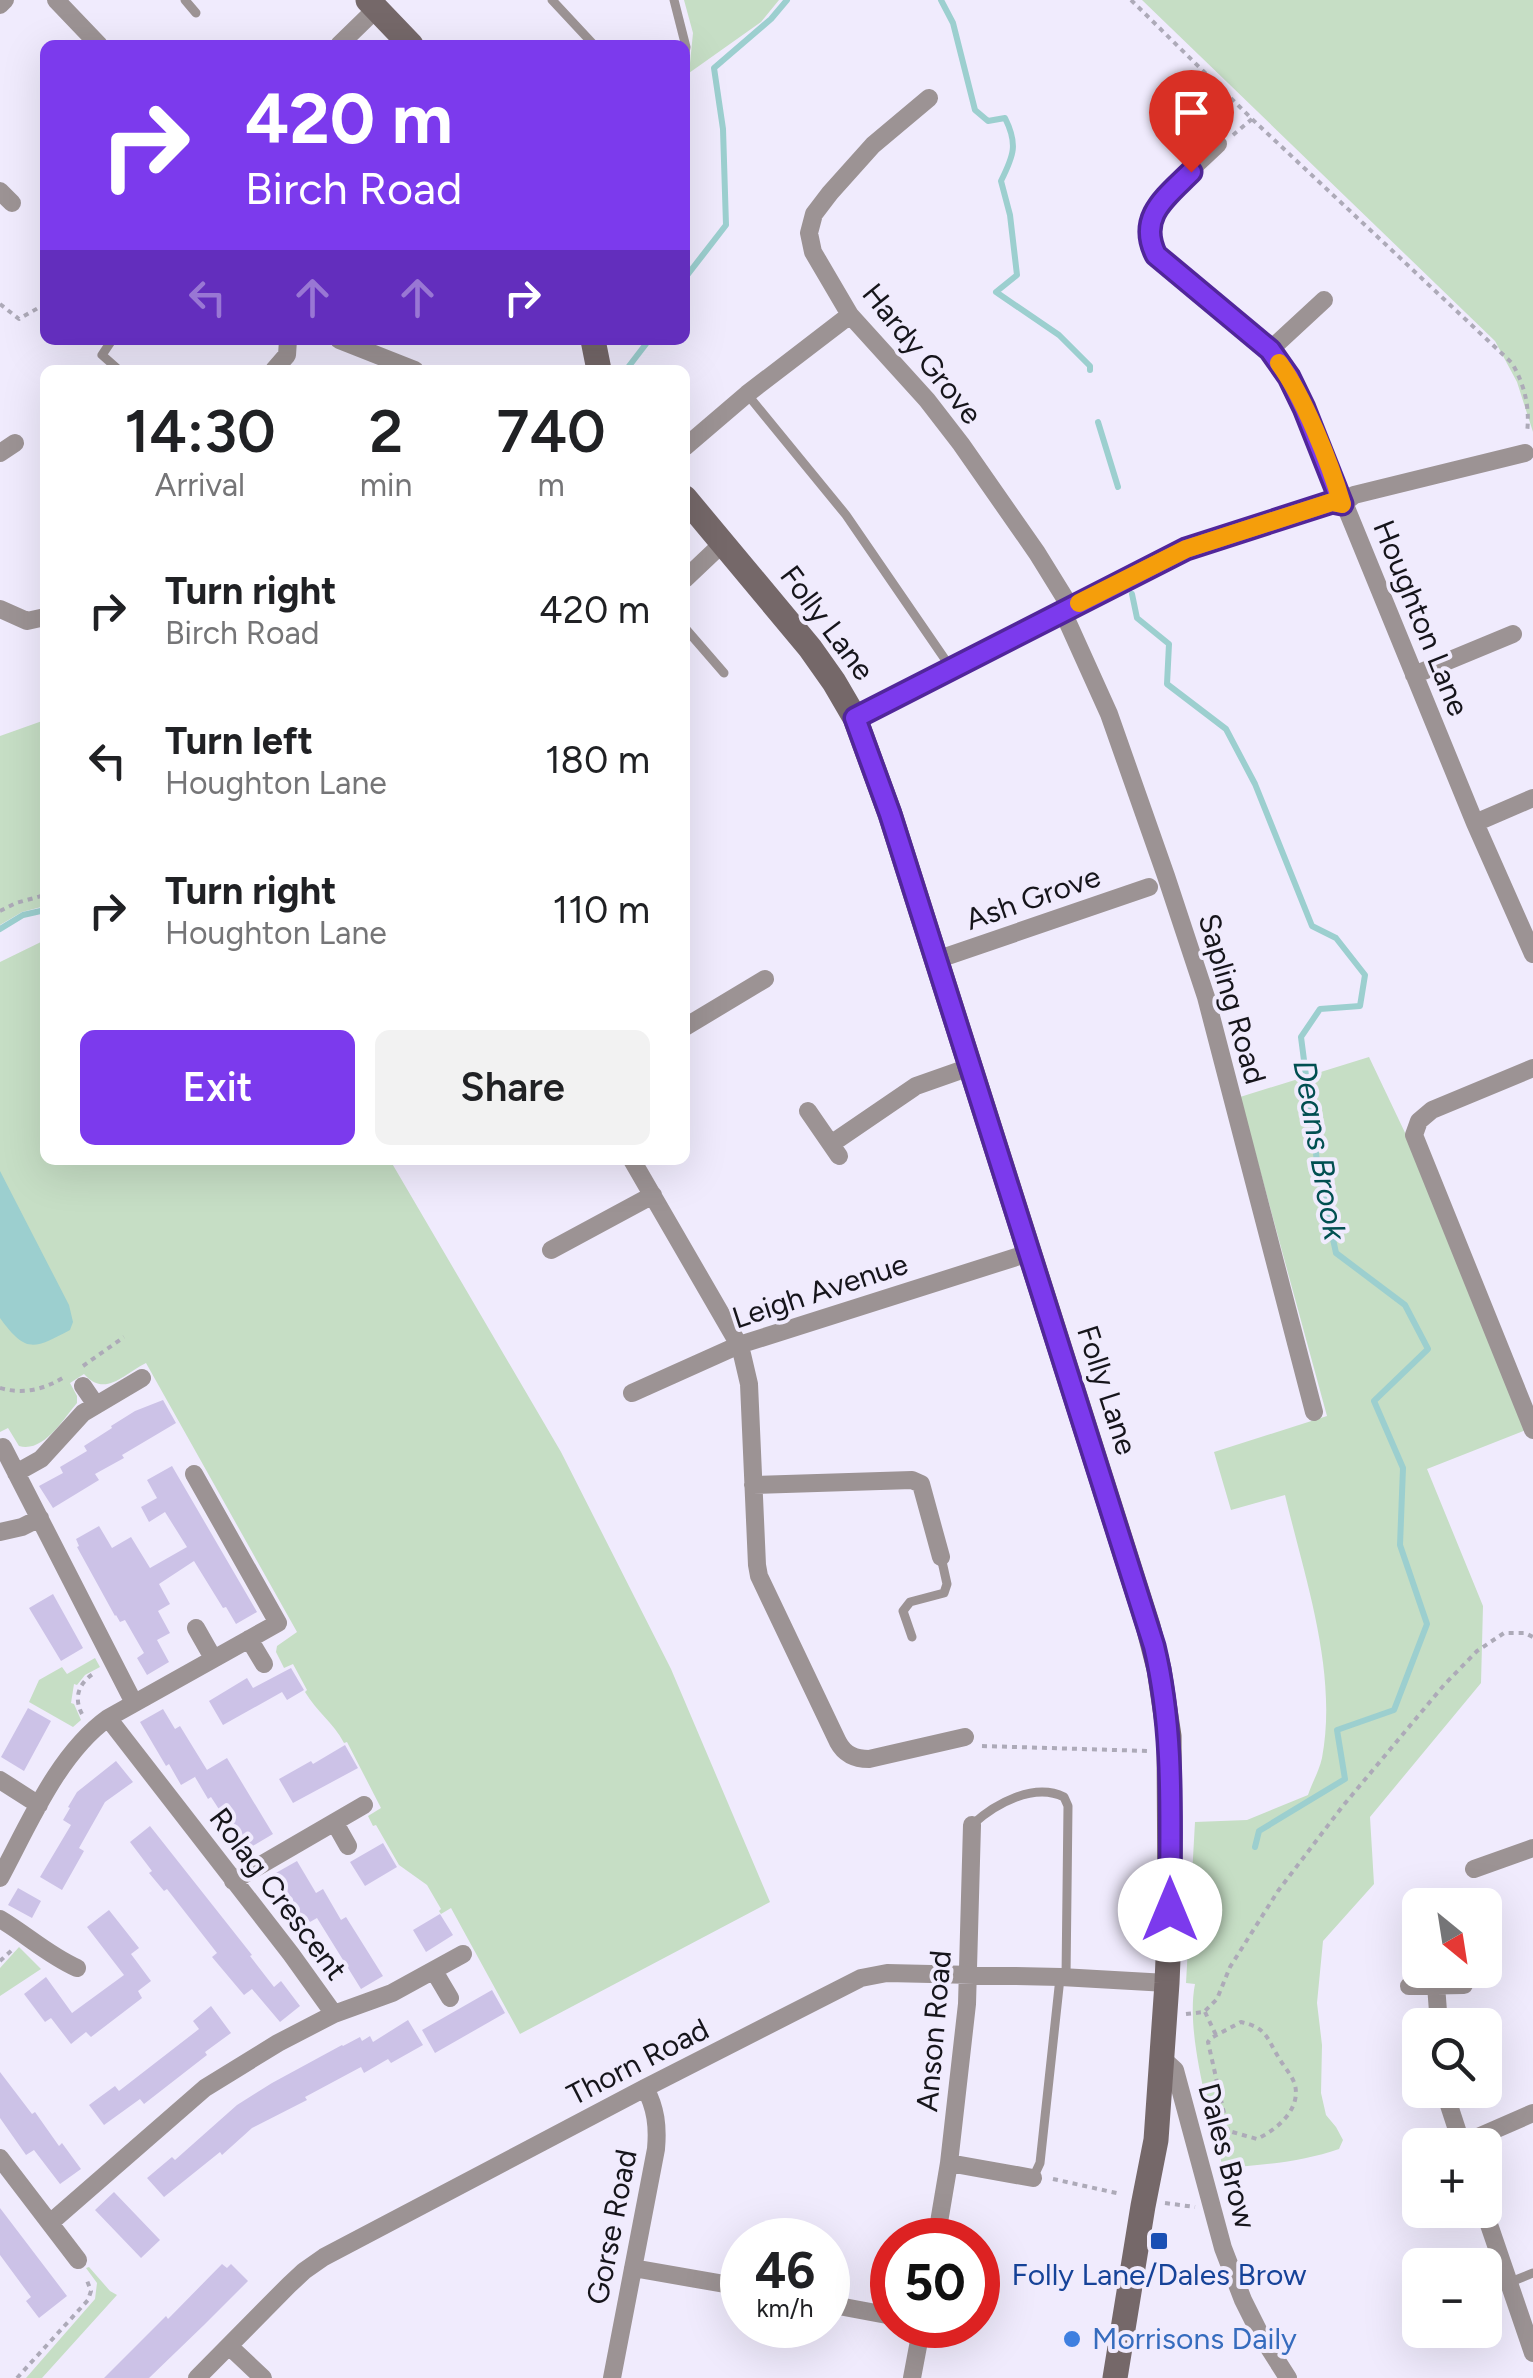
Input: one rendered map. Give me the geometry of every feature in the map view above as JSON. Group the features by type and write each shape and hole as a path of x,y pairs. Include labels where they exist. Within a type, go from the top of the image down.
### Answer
{"main road":[{"path":"372,4 407,40"},
{"name":"Folly Lane","path":"690,504 822,663 855,718 1148,1626 1165,1701 1170,1751 1166,2016 1156,2140 1116,2378"}],"street":[{"path":"56,0 94,40"},
{"path":"343,40 372,4"},
{"name":"Hardy Grove","path":"929,98 873,144 814,214 809,233 813,252 850,315 927,400 1038,553 1067,610"},
{"name":"Houghton Lane","path":"1218,144 1154,213 1148,229 1150,241 1156,255 1270,350 1289,377 1533,954"},
{"path":"1270,350 1324,300"},
{"path":"690,442 850,315"},
{"path":"352,345 402,365"},
{"path":"855,718 1186,549 1332,502 1342,504 1354,496 1525,452"},
{"path":"690,574 724,543"},
{"path":"0,608 26,621 40,618"},
{"name":"Sapling Road","path":"1067,610 1108,714 1206,997 1314,1412"},
{"path":"1414,675 1512,634"},
{"path":"1475,823 1533,798"},
{"name":"Ash Grove","path":"936,960 1149,887"},
{"path":"690,1023 765,979"},
{"path":"808,1111 835,1150 916,1086 970,1066"},
{"path":"1533,1068 1432,1110 1419,1121 1414,1135 1533,1430"},
{"path":"635,1165 739,1345 749,1384 760,1576 842,1750 856,1759 869,1759 965,1737"},
{"path":"551,1250 653,1194"},
{"name":"Leigh Avenue","path":"632,1392 739,1345 1029,1253"},
{"path":"16,1473 41,1459 83,1413 142,1378"},
{"path":"83,1386 96,1405"},
{"path":"2,1447 134,1703"},
{"path":"0,1878 75,1748 100,1724 278,1623 194,1474"},
{"path":"753,1485 912,1480 921,1484 941,1557"},
{"path":"0,1532 40,1518"},
{"path":"196,1628 213,1658"},
{"path":"249,1639 264,1664"},
{"name":"Rolag Crescent","path":"50,2223 205,2088 334,2014 233,1881 100,1724"},
{"path":"0,1780 40,1805"},
{"path":"233,1881 364,1805"},
{"path":"335,1823 348,1846"},
{"name":"Anson Road","path":"940,2218 950,2163 968,1976 972,1825"},
{"path":"1474,1868 1533,1848"},
{"path":"0,1920 52,1956 77,1968"},
{"path":"334,2014 383,1998 463,1954"},
{"path":"434,1971 450,1998"},
{"name":"Thorn Road","path":"197,2378 312,2264 861,1978 887,1973 1167,1984"},
{"name":"Dales Brow","path":"1162,2058 1175,2070 1223,2248 1243,2300 1288,2378"},
{"name":"Gorse Road","path":"612,2378 656,2140 654,2108 645,2088"},
{"path":"1499,2128 1533,2113"},
{"path":"0,2158 78,2260"},
{"path":"950,2163 1033,2178"},
{"path":"1490,2228 1533,2353"},
{"path":"632,2268 720,2284"},
{"path":"229,2346 263,2378"},
{"path":"912,2378 918,2348"}],"lane":[{"path":"185,0 196,12"},
{"path":"552,0 589,40"},
{"path":"674,0 685,40"},
{"path":"109,345 102,356 113,365"},
{"path":"747,394 846,515 952,670"},
{"path":"690,634 724,674"},
{"path":"912,1637 904,1611 910,1602 944,1592 947,1584 941,1557"},
{"path":"972,1825 984,1814 1023,1794 1054,1792 1064,1797 1068,1806 1063,1977 1040,2163 1033,2178"},
{"path":"1508,2283 1533,2273"}],"path":[{"path":"1131,0 1512,363 1530,410 1525,452"},
{"path":"1218,144 1252,119"},
{"path":"0,304 19,320 40,307"},
{"path":"0,910 40,896"},
{"path":"0,1388 28,1392 58,1382 124,1336"},
{"path":"1166,2016 1204,2012 1217,1999 1230,1967 1278,1891 1444,1685 1477,1651 1504,1633 1533,1636"},
{"path":"100,1724 78,1707 77,1698 89,1676 114,1664"},
{"path":"965,1737 981,1746 1170,1751"},
{"path":"1204,2012 1216,2035"},
{"path":"1194,2141 1228,2132 1257,2140 1280,2124 1295,2102 1294,2082 1266,2033 1241,2022 1208,2042 1228,2132"},
{"path":"1033,2178 1213,2210"},
{"path":"17,2378 88,2300 90,2286 78,2260"}],"shaded area":[{"path":"684,0 779,0 761,22 690,72 693,33"},
{"path":"1142,0 1533,0 1533,432 1517,382 1495,341"},
{"path":"40,722 40,907 0,925 0,736"},
{"path":"40,942 40,1165 393,1165 561,1452 671,1669 770,1902 520,2034 451,1908 441,1914 427,1885 399,1865 376,1825 373,1826 368,1816 381,1808 347,1742 305,1692 293,1664 284,1668 277,1646 297,1632 146,1363 107,1384 92,1381 84,1374 70,1383 77,1403 52,1433 37,1444 19,1446 8,1428 0,1432 0,962"},
{"path":"1369,1057 1408,1139 1526,1430 1427,1469 1483,1606 1481,1683 1370,1817 1374,1884 1323,1941 1317,2003 1322,2045 1321,2093 1326,2115 1343,2140 1339,2149 1311,2157 1223,2168 1196,2051 1195,1984 1186,1983 1195,1822 1247,1820 1308,1795 1322,1758 1326,1725 1323,1659 1285,1495 1231,1510 1214,1452 1327,1416 1240,1097"},
{"path":"0,1171 69,1305 73,1322 70,1330 39,1344 24,1343 0,1318"},
{"path":"95,1658 100,1667 74,1684 71,1703 81,1720 73,1727 29,1702 39,1680 62,1667 67,1674"},
{"path":"19,1947 41,1969 0,1996 0,1968"},
{"path":"86,2268 117,2295 42,2378 26,2378 95,2299 97,2283"}],"building":[{"path":"163,1400 176,1423 122,1455 124,1458 95,1474 99,1480 53,1508 39,1486 63,1473 60,1467 87,1451 84,1446 111,1426"},
{"path":"172,1466 257,1612 236,1624 194,1561 159,1584 170,1604 158,1611 170,1633 157,1640 169,1662 147,1675 137,1658 144,1653 125,1620 120,1622 115,1616 76,1539 99,1526 112,1548 131,1537 150,1568 187,1547 165,1512 149,1522 141,1507 157,1498 147,1480"},
{"path":"53,1594 83,1648 61,1661 29,1608"},
{"path":"291,1668 304,1690 287,1700 282,1692 223,1725 209,1701 247,1678 253,1688"},
{"path":"28,1708 51,1721 24,1771 1,1757"},
{"path":"163,1709 175,1729 180,1726 207,1770 181,1785 140,1722"},
{"path":"345,1745 358,1768 293,1803 279,1779"},
{"path":"227,1758 273,1834 251,1847 248,1841 243,1844 195,1777"},
{"path":"116,1761 133,1782 105,1802 79,1848 84,1851 62,1890 40,1877 71,1825 63,1820 68,1807 77,1792"},
{"path":"150,1826 274,1987 281,1981 300,2006 280,2022 252,1989 244,1995 212,1957 217,1953 167,1889 164,1891 149,1873 152,1871 130,1842"},
{"path":"383,1843 397,1867 365,1886 350,1862"},
{"path":"297,1861 316,1893 323,1889 341,1920 346,1917 383,1976 361,1989 317,1918 310,1922 306,1917 303,1919 274,1874"},
{"path":"18,1888 41,1901 32,1918 8,1905"},
{"path":"109,1910 139,1948 131,1954 151,1981 138,1991 142,1998 91,2037 86,2032 71,2044 51,2018 45,2022 24,1994 46,1977 72,2013 124,1975 87,1927"},
{"path":"440,1914 453,1935 426,1952 413,1930"},
{"path":"492,1990 505,2013 435,2053 422,2030"},
{"path":"211,2006 231,2033 144,2104 140,2099 104,2125 89,2105 115,2086 119,2091 199,2029 193,2021"},
{"path":"408,2020 423,2045 364,2073 361,2067 252,2128 164,2197 147,2178 172,2157 175,2160 237,2105 272,2083 360,2037 362,2041 370,2036 373,2042"},
{"path":"0,2072 81,2169 60,2184 34,2150 26,2155 0,2118"},
{"path":"114,2192 160,2240 141,2258 95,2210"},
{"path":"0,2208 67,2296 39,2318 26,2301 31,2297 0,2255"},
{"path":"222,2264 227,2268 231,2264 248,2281 204,2325 149,2378 104,2378 166,2316 168,2319"}],"waterway":[{"path":"690,272 726,225 723,129 714,68 787,0"},
{"name":"Deans Brook","path":"941,0 953,23 975,110 988,121 1005,118 1012,135 1011,156 1001,181 1010,215 1017,275 996,292 1059,335 1090,370"},
{"path":"630,365 645,345"},
{"path":"1098,422 1118,487"},
{"name":"Deans Brook","path":"1132,594 1137,618 1169,644 1167,684 1226,729 1255,784 1312,926 1336,938 1365,975 1360,1006 1320,1009 1301,1037 1318,1169 1336,1253 1405,1305 1428,1349 1374,1401 1403,1468 1400,1545 1427,1624 1394,1710 1337,1730 1345,1779 1259,1831 1255,1847"},
{"path":"0,929 23,915 40,911"}],"slow traffic":[{"path":"1079,603 1186,549 1332,502 1342,504 1304,408 1279,363"}],"place":[{"name":"Folly Lane/Dales Brow","path":"1159,2241"},
{"name":"Morrisons Daily","path":"1072,2339"}],"route":[{"path":"1170,1910 1169,1736 1154,1646 890,814 855,718 1186,549 1332,502 1342,504 1289,377 1270,350 1156,255 1148,229 1154,213 1191,172"}]}
